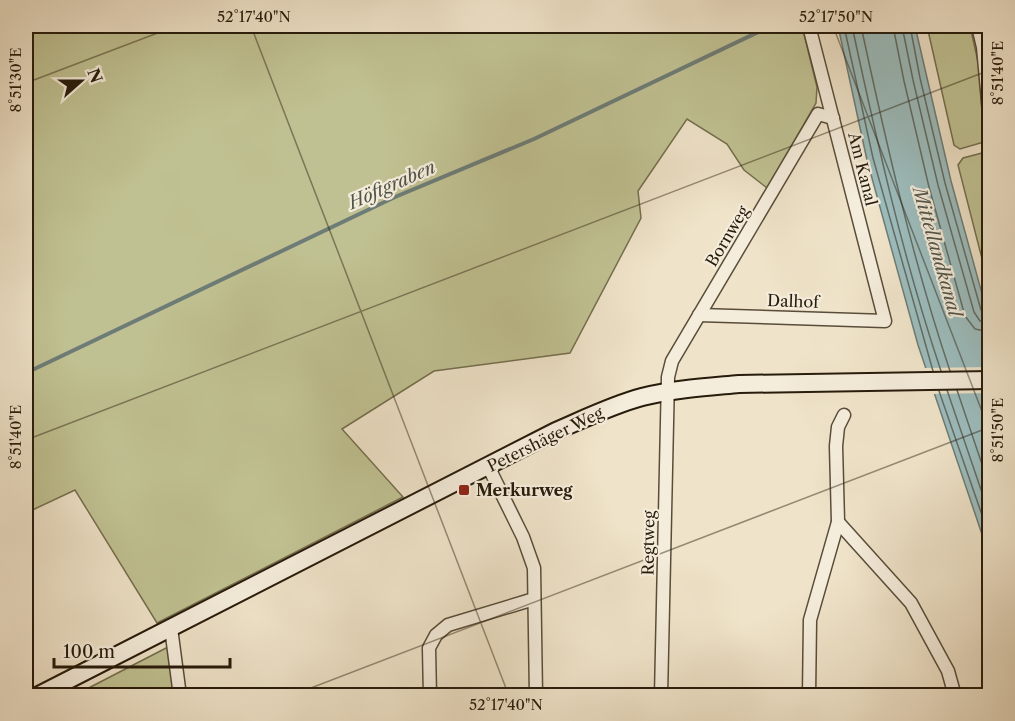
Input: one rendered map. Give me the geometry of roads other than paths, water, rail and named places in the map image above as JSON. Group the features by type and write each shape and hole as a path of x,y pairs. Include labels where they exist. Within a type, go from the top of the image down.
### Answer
{"street":[{"name":"Am Kanal","path":"808,26 885,321"},
{"path":"978,26 983,47 990,123"},
{"name":"Bornweg","path":"668,391 668,377 672,361 818,114 833,118"},
{"name":"Dalhof","path":"699,315 885,321"},
{"name":"Petershäger Weg","path":"40,694 556,431 642,397 668,391 739,384 990,380"},
{"name":"Regtweg","path":"661,696 668,391"},
{"path":"809,696 810,620 838,522 836,446 838,427 844,415"},
{"path":"488,466 523,537 534,567 536,696"},
{"path":"838,522 911,603 948,670 955,696"},
{"path":"430,696 429,648 436,635 448,625 534,599"},
{"path":"171,628 180,696"}],"water":[{"name":"Mittellandkanal","path":"838,26 915,26 951,181 989,319 989,555 918,345 867,160"}],"waterway":[{"name":"Höftgraben","path":"26,373 395,197 534,139 771,26"}],"place":[{"name":"Merkurweg","path":"464,490"}]}
